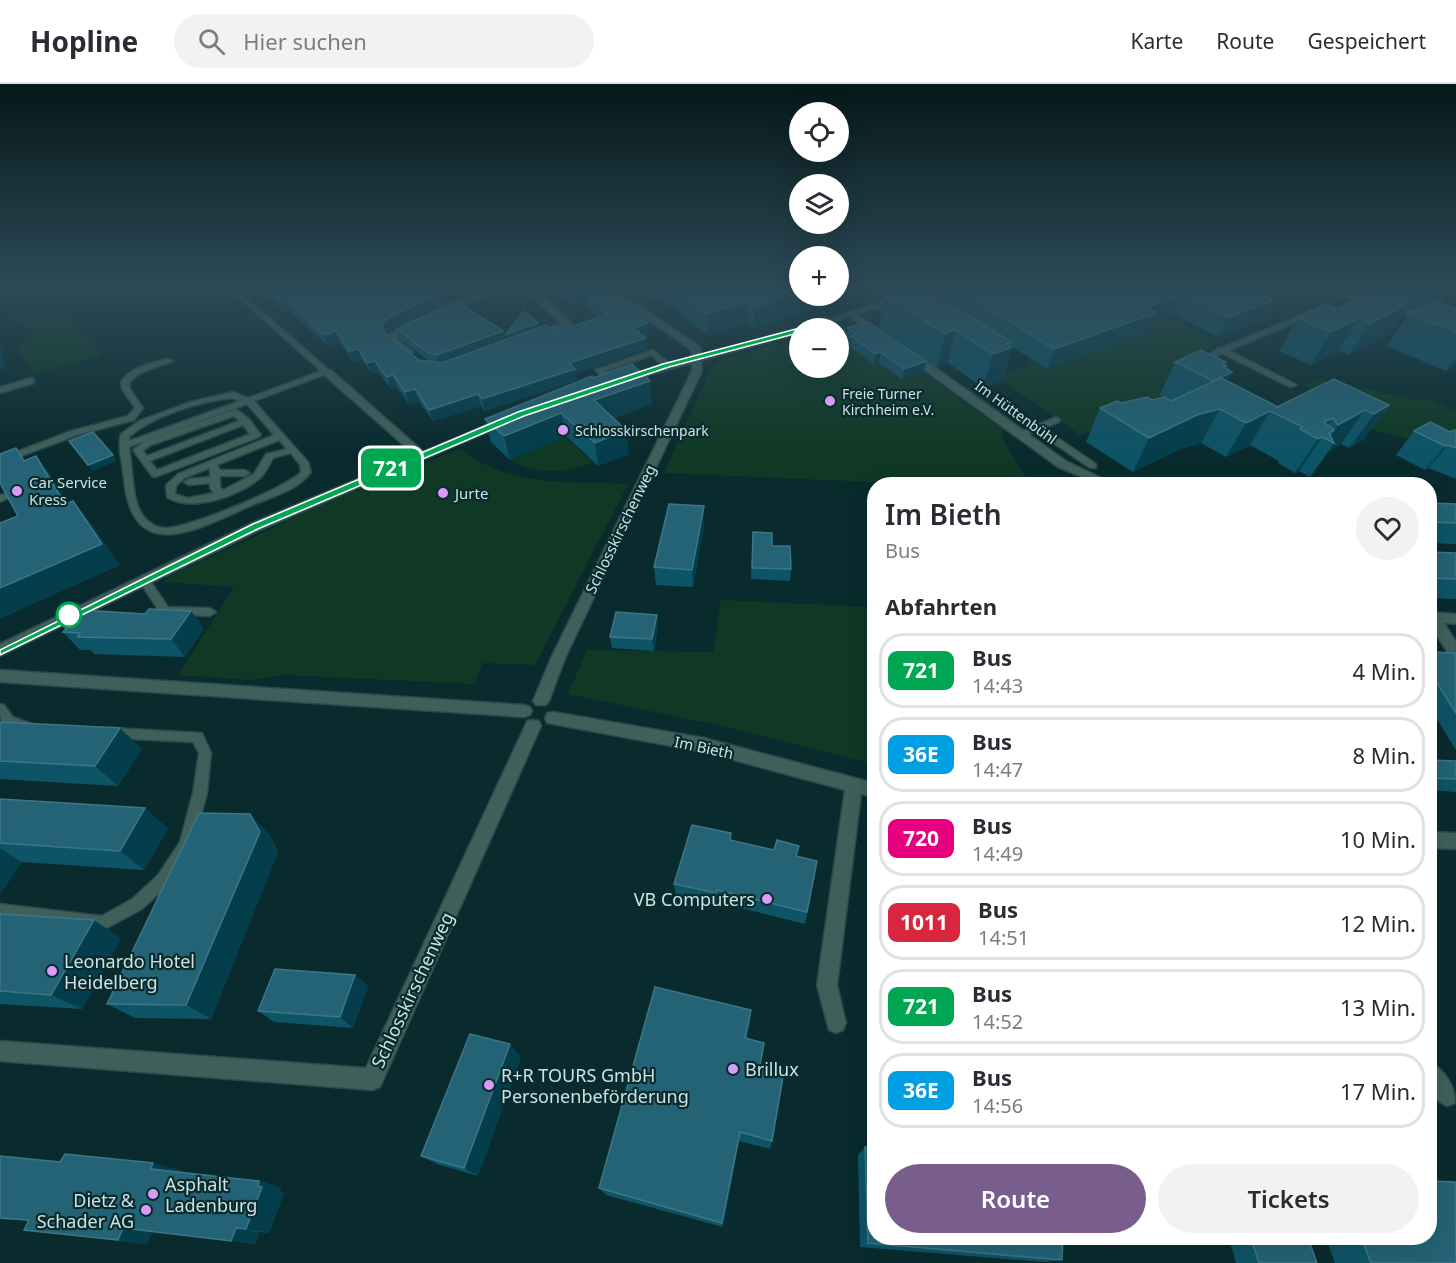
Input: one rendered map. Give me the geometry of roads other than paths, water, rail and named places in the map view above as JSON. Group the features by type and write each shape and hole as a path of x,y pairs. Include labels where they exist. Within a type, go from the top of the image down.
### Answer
{"street":[{"path":"393,341 419,360"},
{"path":"685,341 696,349 697,358"},
{"path":"606,384 666,365 759,341"},
{"name":"Im Hüttenbühl","path":"890,341 1062,464 1092,477"},
{"path":"1221,350 1245,341"},
{"name":"Schlosskirschenweg","path":"541,701 559,656 697,371 697,358"},
{"path":"327,372 421,454"},
{"path":"0,650 142,579 421,454 510,418"},
{"path":"1437,617 1456,619"},
{"path":"1437,626 1456,654"},
{"path":"0,676 528,718 546,724 553,718 554,710 548,703 534,702 528,718"},
{"name":"Schlosskirschenweg","path":"0,1051 372,1079 528,718"},
{"name":"Im Bieth","path":"553,718 704,746 867,788"},
{"path":"837,1023 826,985 854,785"},
{"path":"1437,840 1456,841"},
{"path":"1437,1083 1447,1095"}],"lane":[{"path":"100,428 125,440 249,401 327,372 292,341"},
{"path":"1208,359 1221,350 1293,385"},
{"path":"606,384 599,370 653,352 666,365"},
{"path":"0,461 74,433 131,418 139,408 126,389 125,382 129,376 169,361"},
{"path":"0,390 31,381"},
{"path":"237,395 249,401 307,468 298,480 194,527 169,532 148,526 132,508 128,495 125,440 136,426 217,397 237,395"},
{"path":"236,411 246,421 256,435 155,474 138,448 236,411"},
{"path":"1021,434 1056,420"},
{"path":"144,460 246,421"},
{"path":"1037,428 1093,466"},
{"path":"171,435 190,461"},
{"path":"209,435 241,442"},
{"path":"282,438 264,451 256,476 220,493 192,502 178,501 170,495 170,488 178,478 211,463 264,451 292,450"},
{"path":"211,463 215,488 220,493"},
{"path":"189,482 245,473"},
{"path":"142,579 165,611 210,612"},
{"path":"0,709 9,721 30,729 42,729"},
{"path":"0,910 103,923 137,904 163,880 186,844 200,793 205,753 197,737 101,733"}],"place":[{"name":"Freie Turner Kirchheim e.V.","path":"830,401"},
{"name":"Schlosskirschenpark","path":"563,430"},
{"name":"Car Service Kress","path":"17,491"},
{"name":"Jurte","path":"443,493"},
{"name":"VB Computers","path":"767,899"},
{"name":"Leonardo Hotel Heidelberg","path":"52,971"},
{"name":"Brillux","path":"733,1069"},
{"name":"R+R TOURS GmbH Personenbeförderung","path":"489,1085"},
{"name":"Asphalt Ladenburg","path":"153,1194"},
{"name":"Dietz & Schader AG","path":"146,1210"}]}
